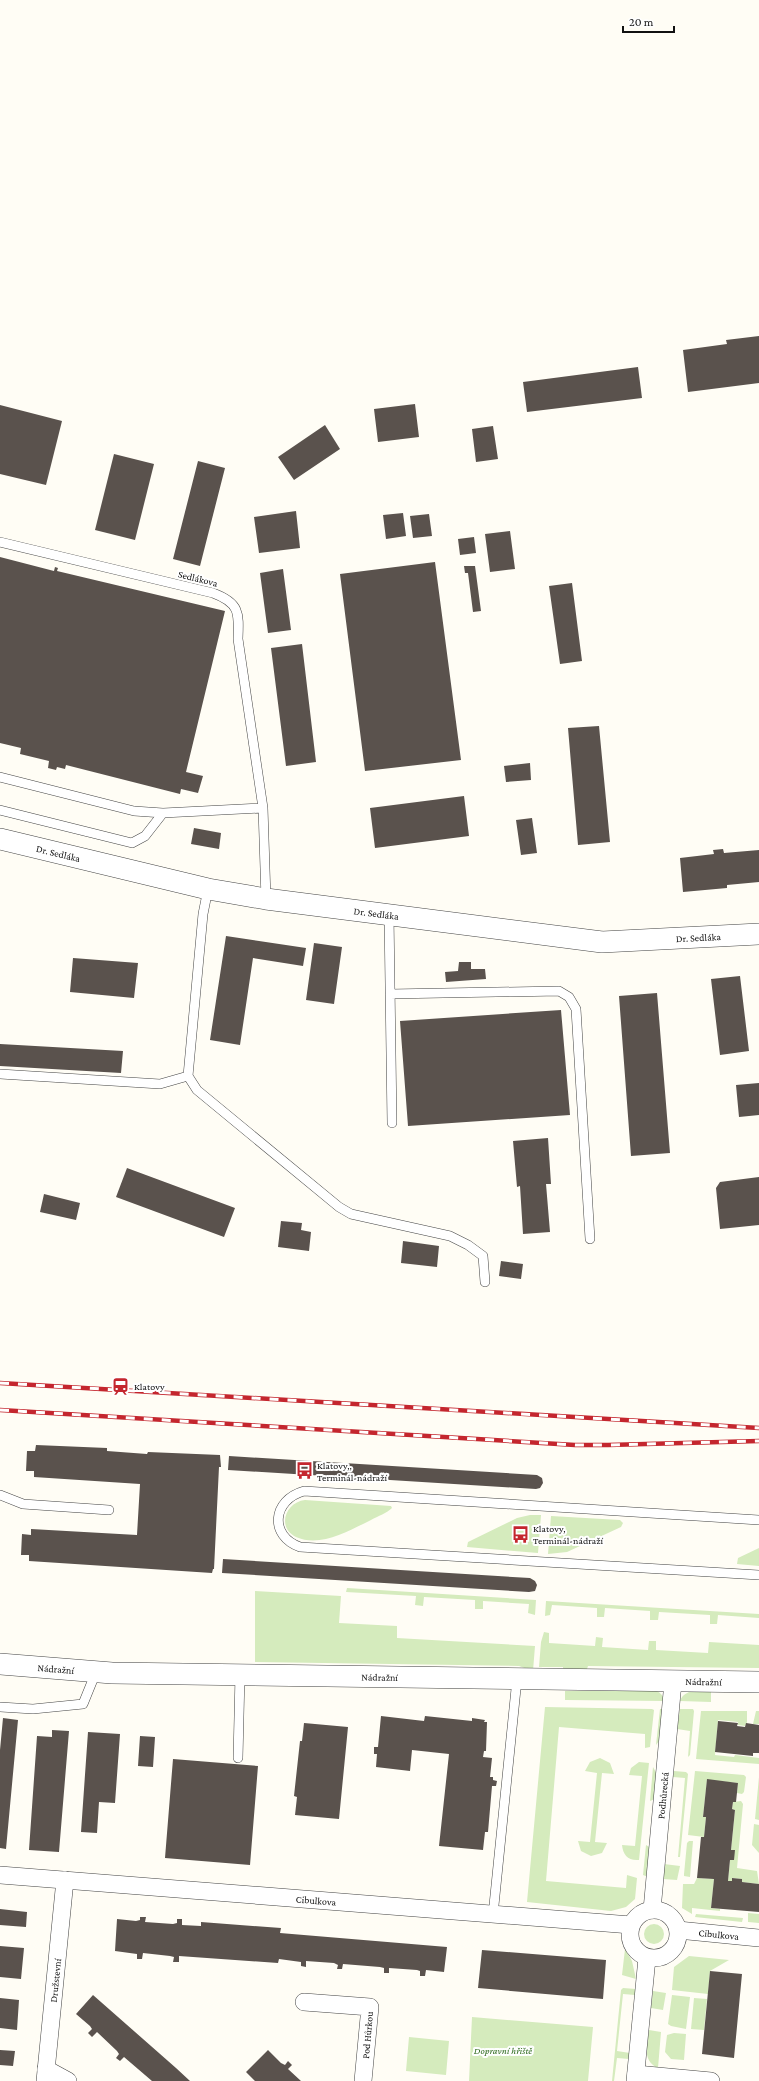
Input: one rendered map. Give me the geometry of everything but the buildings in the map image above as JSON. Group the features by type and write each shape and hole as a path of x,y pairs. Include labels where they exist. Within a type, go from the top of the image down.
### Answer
{"street":[{"name":"Dr. Sedláka","path":"0,839 208,890 266,899 602,942 694,939 759,934"},
{"name":"Nádražní","path":"0,1664 96,1672 673,1682 759,1682"},
{"name":"Podhůrecká","path":"652,1910 673,1682"},
{"name":"Cibulkova","path":"0,1875 631,1925"},
{"name":"Družstevní","path":"45,2075 65,1880"},
{"path":"652,1910 669,1915 676,1924 678,1930 676,1944 667,1954 654,1958 648,1958 638,1952 634,1947 630,1937 631,1925 642,1913 652,1910"},
{"name":"Cibulkova","path":"678,1930 759,1938"},
{"path":"648,1958 635,2079 711,2081"},
{"name":"Pod Hůrkou","path":"304,2002 370,2007 363,2081"},
{"path":"45,2075 68,2081"}],"lane":[{"name":"Sedlákova","path":"0,542 213,593 225,597 234,604 239,616 238,639 263,808 266,899"},
{"path":"0,777 134,811 163,814 263,808"},
{"path":"0,810 132,843 145,836 163,814"},
{"path":"208,890 203,914 188,1076 197,1090 339,1207 351,1214 450,1236 468,1244 483,1256 485,1282"},
{"path":"388,915 392,1123"},
{"path":"390,994 559,991 569,997 576,1009 590,1239"},
{"path":"0,1074 160,1084 188,1076"},
{"path":"759,1520 304,1491 294,1494 288,1498 280,1510 280,1528 288,1541 300,1547 759,1575"},
{"path":"0,1495 23,1504 109,1510"},
{"path":"0,1708 33,1708 83,1704 96,1672"},
{"path":"238,1758 240,1675"},
{"path":"493,1914 517,1679"}],"green space":[{"path":"305,1500 391,1506 392,1508 345,1533 325,1539 306,1540 296,1537 290,1533 286,1527 285,1521 289,1510 293,1505"},
{"path":"530,1515 541,1515 538,1553 467,1547 468,1542 517,1518"},
{"path":"551,1516 620,1520 623,1523 621,1527 567,1552 548,1554"},
{"path":"759,1548 759,1566 737,1564 738,1558"},
{"path":"347,1588 536,1600 535,1615 528,1613 529,1604 483,1601 483,1609 475,1609 475,1600 424,1597 423,1606 415,1605 416,1596 346,1592"},
{"path":"255,1591 341,1596 339,1623 397,1626 397,1638 535,1646 533,1671 519,1666 255,1662"},
{"path":"546,1601 759,1614 759,1618 718,1615 717,1624 710,1624 710,1615 659,1612 658,1620 650,1620 650,1611 605,1608 604,1617 597,1617 597,1608 552,1605 550,1615 545,1616"},
{"path":"544,1632 549,1633 549,1643 595,1646 596,1637 603,1638 602,1647 648,1650 649,1641 656,1641 656,1650 708,1653 709,1642 759,1645 759,1668 588,1666 586,1672 563,1672 563,1667 539,1667 541,1642"},
{"path":"633,1688 652,1689 660,1693 665,1701 565,1700 565,1691 628,1691"},
{"path":"711,1690 711,1702 680,1701 685,1694 689,1692"},
{"path":"545,1707 654,1710 650,1747 645,1748 645,1734 559,1727 546,1881 626,1888 627,1875 637,1878 635,1899 626,1907 611,1911 527,1902"},
{"path":"660,1709 664,1709 659,1741 656,1745"},
{"path":"680,1709 693,1709 694,1711 690,1755 688,1757 690,1731 677,1729"},
{"path":"701,1711 747,1711 747,1722 745,1726 738,1725 738,1722 718,1720 715,1755 734,1757 735,1755 759,1758 759,1764 696,1759"},
{"path":"756,1711 759,1711 759,1724 753,1724"},
{"path":"600,1758 610,1763 614,1774 602,1773 595,1842 607,1843 602,1853 591,1856 581,1851 578,1841 590,1842 597,1773 585,1771 590,1762"},
{"path":"639,1762 649,1763 639,1860 635,1860 627,1857 622,1845 635,1846 642,1776 629,1775 631,1768"},
{"path":"653,1767 658,1776 655,1799 650,1801"},
{"path":"674,1771 686,1772 688,1774 680,1857 678,1857 685,1778 673,1777"},
{"path":"695,1771 744,1775 746,1777 744,1792 742,1794 737,1793 738,1783 707,1780 703,1817 706,1817 704,1837 688,1835"},
{"path":"759,1777 759,1820 755,1819"},
{"path":"741,1801 743,1804 737,1868 757,1871 759,1884 742,1882 742,1879 732,1878 732,1881 728,1881 730,1860 735,1850 731,1850 735,1810 732,1809 733,1802"},
{"path":"754,1824 759,1825 759,1853 752,1845"},
{"path":"689,1841 693,1841 690,1877 684,1876 687,1843"},
{"path":"646,1845 651,1848 648,1877 643,1875"},
{"path":"664,1864 680,1866 677,1880 663,1879"},
{"path":"697,1878 714,1879 711,1908 720,1909 720,1911 692,1908 692,1914 682,1908 683,1884 694,1884"},
{"path":"748,1913 759,1914 759,1923 748,1922"},
{"path":"696,1914 743,1918 742,1922 695,1917"},
{"path":"654,1924 661,1927 664,1934 661,1941 654,1944 647,1941 644,1934 647,1927"},
{"path":"625,1949 632,1961 636,1979 622,1975"},
{"path":"689,1956 729,1960 710,1971 708,1994 672,1990 674,1967"},
{"path":"623,1988 636,1989 635,1995 623,1994 617,2051 630,2053 629,2059 617,2058 614,2081 612,2081 621,1990"},
{"path":"653,1991 666,1993 663,2010 651,2008"},
{"path":"672,1995 690,1997 686,2029 668,2024"},
{"path":"694,1998 707,1999 704,2030 691,2029"},
{"name":"Dopravní hřiště","path":"472,2017 593,2027 588,2081 469,2081"},
{"path":"649,2030 661,2032 658,2068 653,2065 648,2057 647,2047"},
{"path":"674,2033 686,2034 684,2060 671,2059 665,2052 667,2035"},
{"path":"409,2037 449,2041 446,2075 406,2071"}],"railway":[{"path":"0,1383 759,1428"},
{"path":"0,1410 575,1445 759,1441"}],"place":[{"name":"Klatovy","path":"121,1386"},
{"name":"Klatovy,, Terminál-nádraží","path":"304,1471"},
{"name":"Klatovy, Terminál-nádraží","path":"520,1534"}]}
